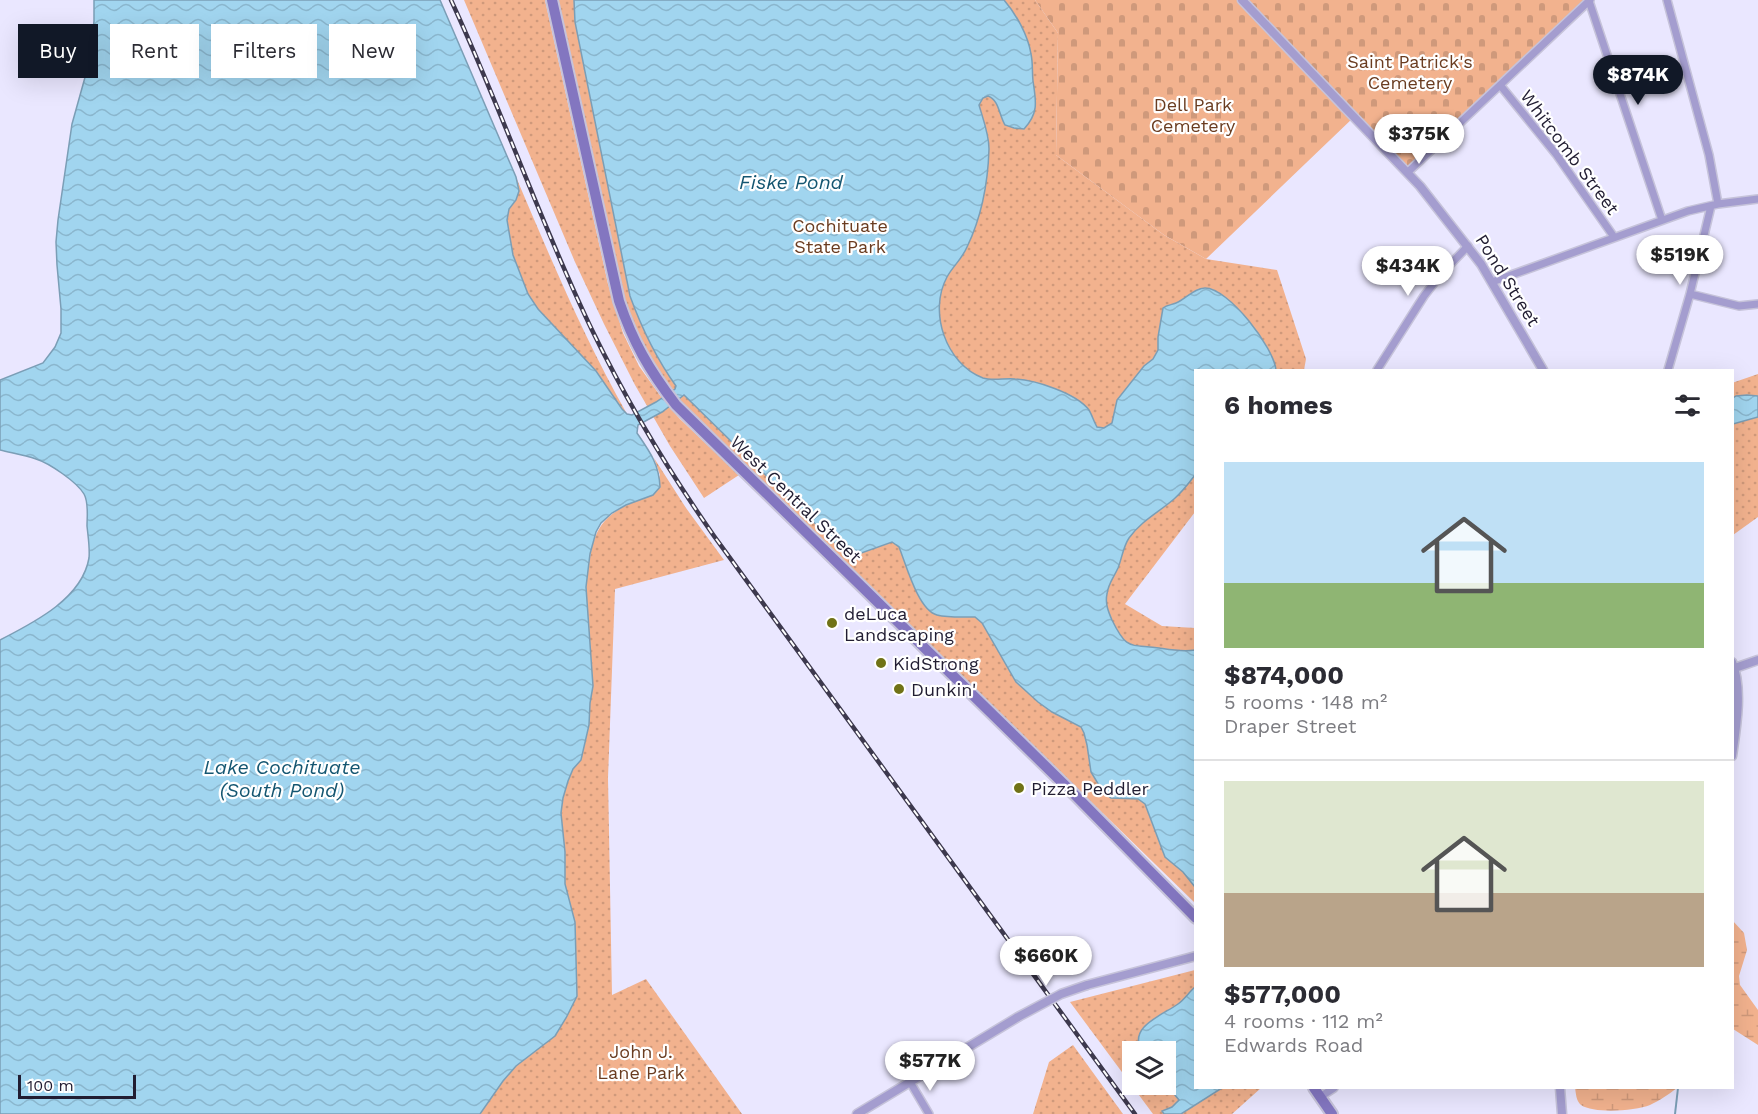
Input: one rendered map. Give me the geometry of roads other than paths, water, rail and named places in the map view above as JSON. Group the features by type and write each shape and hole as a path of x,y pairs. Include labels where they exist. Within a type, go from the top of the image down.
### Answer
{"main road":[{"name":"West Central Street","path":"552,0 619,301 636,344 651,371 676,405 1050,771 1194,916"},
{"path":"1317,1092 1332,1114"}],"street":[{"name":"Pond Street","path":"1242,0 1408,172 1468,246 1492,282 1542,369"},
{"path":"1408,172 1590,0 1662,220"},
{"path":"1667,0 1709,155 1715,205 1668,369"},
{"name":"Whitcomb Street","path":"1500,85 1562,162 1614,237"},
{"path":"1492,282 1688,211 1758,199"},
{"path":"1378,369 1424,296 1468,246"},
{"path":"1690,294 1739,306 1758,304"},
{"path":"1734,666 1758,660"},
{"path":"1734,673 1737,693 1734,731"},
{"path":"857,1114 1018,1017 1061,994 1194,957"},
{"path":"910,1082 928,1114"},
{"path":"1560,1089 1562,1114"}],"water":[{"name":"Lake Cochituate (South Pond)","path":"94,0 440,0 516,177 519,191 509,209 507,220 513,255 528,294 538,309 596,371 622,409 632,415 656,402 676,386 650,343 630,296 575,22 574,0 1004,0 1021,25 1027,40 1032,61 1035,106 1032,118 1024,129 1005,125 997,104 992,98 988,96 983,98 979,105 987,132 989,149 987,174 976,224 963,255 947,277 942,291 939,306 940,321 950,349 970,371 983,378 1023,380 1044,385 1075,398 1089,410 1097,427 1104,428 1112,423 1117,400 1144,366 1153,359 1158,350 1163,308 1205,288 1226,298 1249,321 1267,348 1276,369 1194,369 1194,476 1177,496 1129,538 1106,597 1112,620 1122,637 1130,644 1194,650 1194,886 1183,872 1165,857 1145,804 1138,799 1111,798 1103,792 1091,772 1087,745 1081,727 1052,712 1016,682 982,623 975,617 946,617 930,611 918,596 899,547 892,542 853,556 841,549 684,395 662,412 638,425 637,433 656,465 660,487 653,495 626,505 601,523 590,554 586,587 593,686 589,725 581,760 573,769 568,781 561,813 565,884 575,922 577,996 555,1036 516,1066 480,1114 0,1114 0,640 54,608 77,586 85,573 89,550 87,501 80,489 62,473 42,461 0,450 0,380 43,363 55,347 61,333 56,242 58,220 72,124 85,78 98,78 98,24 94,24"},
{"path":"1758,396 1758,417 1734,424 1734,397"},
{"path":"1194,988 1194,1089 1220,1089 1181,1114 1164,1114 1162,1111 1172,1107 1179,1100 1175,1095 1176,1041 1139,1041 1139,1035 1143,1028 1156,1017 1178,1004"}],"waterway":[{"path":"1675,1114 1678,1089"}],"railway":[{"path":"451,0 573,289 619,383 664,461 714,536 1135,1114"}],"place":[{"name":"deLuca Landscaping","path":"832,623"},
{"name":"KidStrong","path":"881,663"},
{"name":"Dunkin'","path":"899,689"},
{"name":"Pizza Peddler","path":"1019,788"}],"park label":[{"name":"Saint Patrick's Cemetery","path":"1410,71"},
{"name":"Dell Park Cemetery","path":"1193,114"},
{"name":"Cochituate State Park","path":"840,235"},
{"name":"John J. Lane Park","path":"641,1061"}],"water label":[{"name":"Fiske Pond","path":"791,182"}]}
